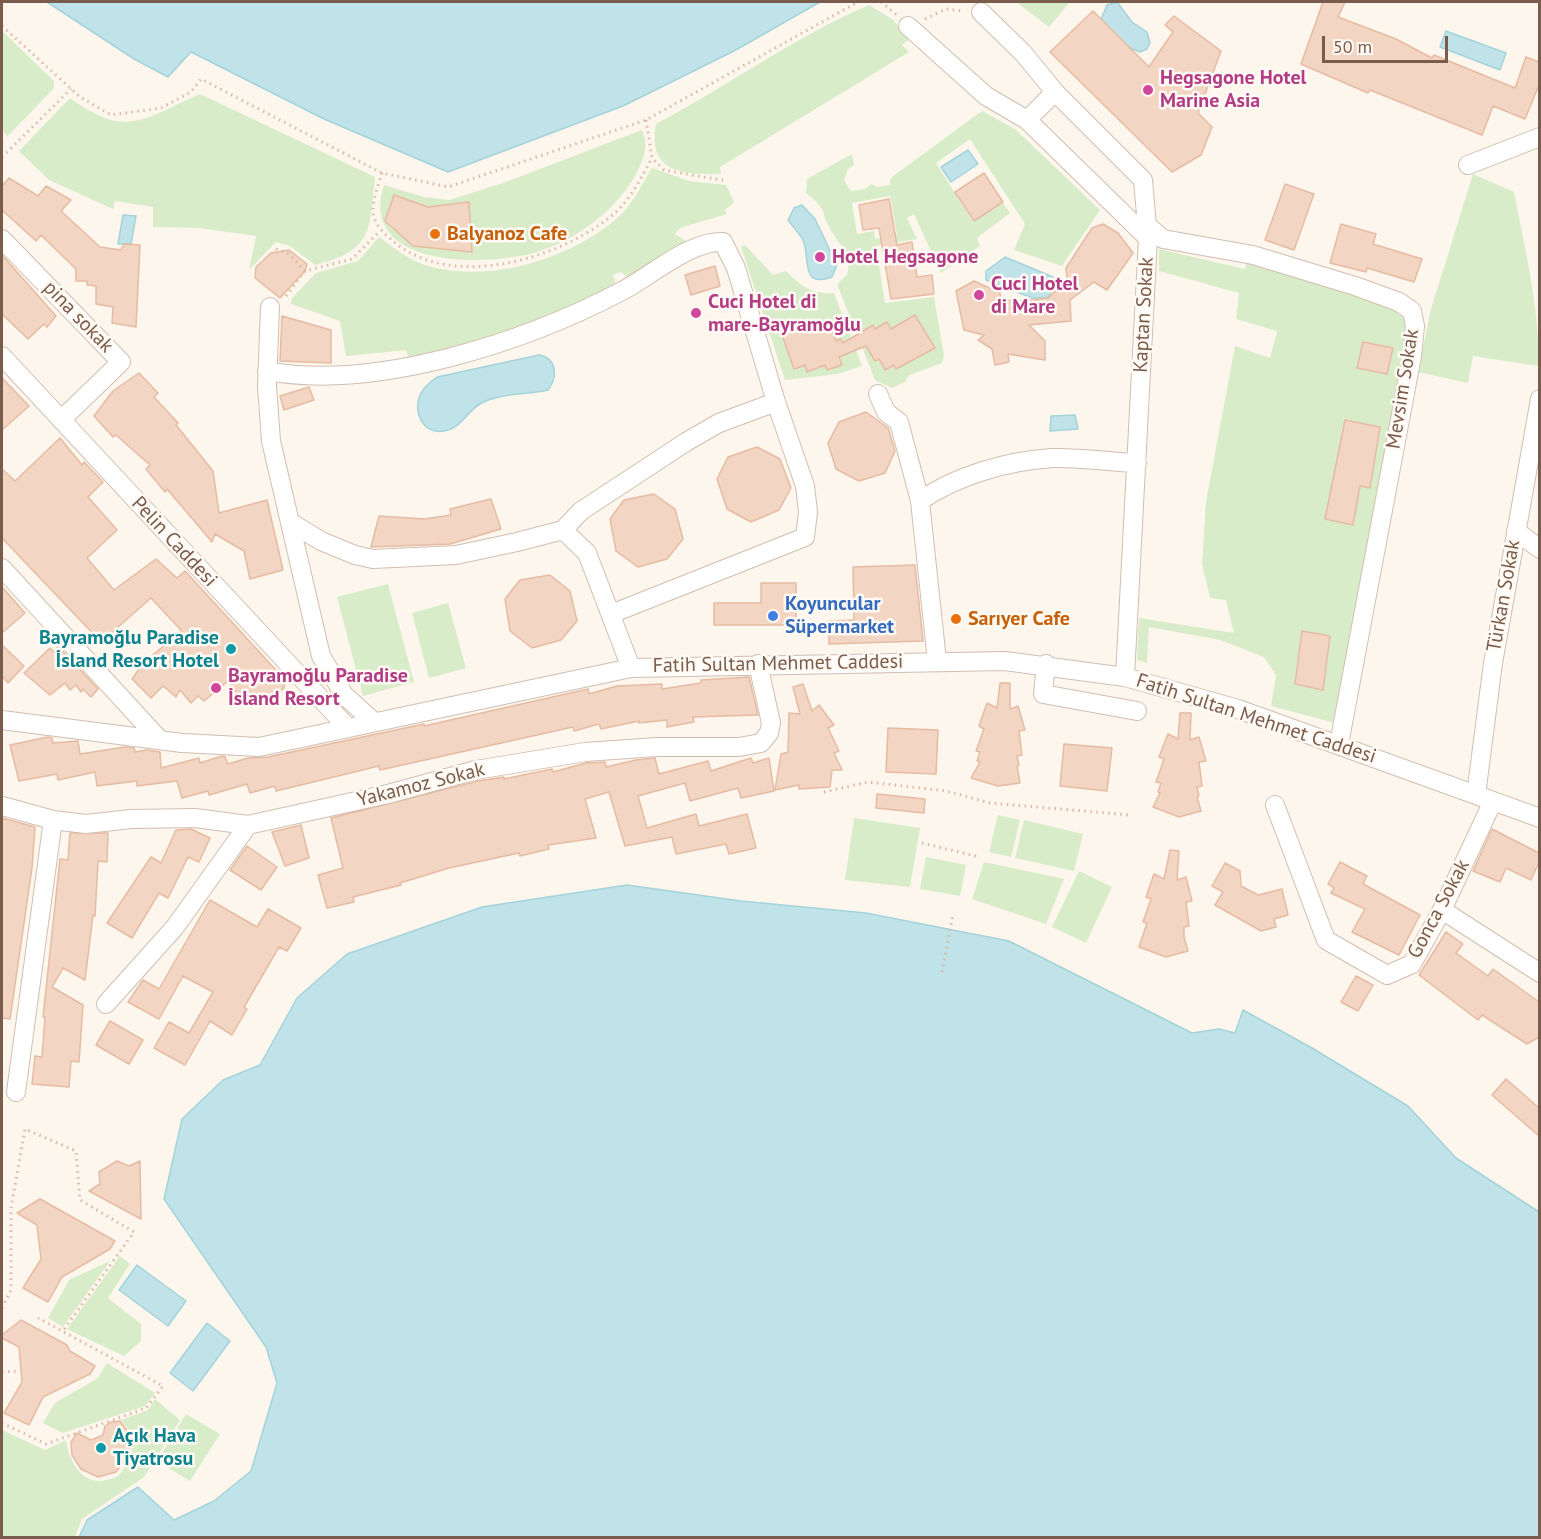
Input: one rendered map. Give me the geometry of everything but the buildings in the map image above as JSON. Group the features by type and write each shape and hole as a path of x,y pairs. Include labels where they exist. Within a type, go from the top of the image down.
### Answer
{"street":[{"path":"981,12 1023,53 1055,92 1143,180 1148,232"},
{"name":"Kaptan Sokak","path":"908,26 986,96 1027,120 1148,232 1125,677"},
{"path":"1027,120 1055,92"},
{"path":"1467,165 1539,137"},
{"name":"Mevsim Sokak","path":"1148,232 1163,239 1253,255 1355,286 1399,302 1412,311 1415,326 1412,356 1339,744"},
{"name":"pina sokak","path":"2,239 121,362 61,420"},
{"path":"267,371 300,377 397,370 496,343 551,324 623,291 703,245 723,242 736,268 776,402 805,486 808,512 805,537 611,614"},
{"path":"270,307 267,371 271,441 321,656 344,694 374,722"},
{"name":"Pelin Caddesi","path":"2,356 348,728"},
{"path":"878,394 886,412 899,422 920,501 937,661"},
{"name":"Türkan Sokak","path":"1484,798 1492,663 1536,438 1539,399"},
{"path":"290,522 321,541 355,555 373,559 456,555 563,530 581,511 686,442 719,423 776,402"},
{"path":"920,501 941,486 1018,463 1054,458 1137,464"},
{"path":"563,530 587,553 631,668"},
{"path":"1516,531 1539,549"},
{"path":"2,568 159,739"},
{"name":"Fatih Sultan Mehmet Caddesi","path":"2,720 200,745 260,747 631,668 1005,661 1046,664 1125,677 1238,709 1539,818"},
{"name":"Yakamoz Sokak","path":"2,806 53,820 86,824 131,819 195,818 248,825 388,794 476,770 574,754 657,747 739,747 761,742 769,733 771,723 758,664"},
{"path":"1046,664 1043,694 1137,711"},
{"name":"Gonca Sokak","path":"1275,805 1326,939 1387,975 1412,964 1442,910 1484,798"},
{"path":"16,1092 53,820"},
{"path":"106,1004 175,927 248,825"},
{"path":"1442,910 1539,973"}],"path":[{"path":"2,26 70,89 111,115 161,108 190,92 201,79 382,173 448,187 646,120 858,2"},
{"path":"881,2 908,26 946,9 981,12"},
{"path":"2,157 70,89"},
{"path":"646,120 652,158 664,170 727,182"},
{"path":"382,173 373,210 380,231 413,256 447,264 489,266 526,260 559,249 611,217 635,188 652,158"},
{"path":"286,296 305,271 352,259 380,231"},
{"path":"276,249 289,254 305,271"},
{"path":"824,792 868,782 946,791 990,803 1130,815"},
{"path":"922,843 976,856"},
{"path":"942,972 953,915"},
{"path":"2,1308 11,1290 11,1208 25,1129 76,1151 80,1200 135,1232 62,1332"},
{"path":"2,1423 46,1444 146,1408 163,1386 38,1318"},
{"path":"2,1372 19,1371"}],"green space":[{"path":"1016,2 1070,2 1049,27"},
{"path":"869,5 892,19 910,39 902,45 909,52 720,167 721,174 681,171 662,161 657,152 655,140 656,124 814,32"},
{"path":"2,31 54,81 54,88 7,137 2,129"},
{"path":"200,94 375,177 369,225 358,245 348,253 315,265 290,246 276,242 249,270 256,236 199,228 153,227 153,207 115,201 113,209 49,180 19,151 70,98 90,111 122,122 150,117"},
{"path":"982,111 1015,129 1100,210 1062,266 1014,250 1025,224 970,139 936,163 973,222 1003,203 1010,213 977,238 980,246 941,273 914,214 907,218 917,239 876,246 885,303 934,297 944,356 942,363 909,375 905,382 892,388 875,380 837,284 847,275 847,257 821,208 806,193 807,179 852,154 854,165 848,169 844,180 851,191 865,189 871,184 878,187 890,185 890,179","holes":["890,196 897,235 875,239 874,231 857,234 852,203"]},
{"path":"642,130 645,149 642,161 634,178 615,202 579,232 552,247 537,252 488,260 459,260 432,256 407,247 389,233 381,213 384,185 424,197 449,200 503,183"},
{"path":"652,168 689,181 726,185 734,202 725,210 727,214 680,228 675,234 694,246 630,279 621,272 613,275 617,287 488,340 409,359 406,350 346,356 340,321 291,304 292,298 316,273 358,261 379,237 416,262 446,270 471,272 497,270 549,257 595,235 621,215"},
{"path":"1473,174 1514,192 1534,302 1538,366 1473,356 1468,383 1418,372 1431,309"},
{"path":"745,245 773,275 786,271 813,291 834,293 862,366 838,374 785,380 741,247"},
{"path":"1159,249 1245,269 1247,260 1395,309 1405,320 1409,335 1335,723 1271,706 1276,675 1264,657 1220,640 1149,627 1147,663 1137,660 1139,618 1234,633 1226,600 1210,598 1202,564 1206,502 1235,346 1270,358 1277,331 1236,319 1239,293 1159,271"},
{"path":"388,584 414,682 363,696 337,597"},
{"path":"448,603 466,668 429,678 412,613"},
{"path":"998,815 1020,820 1011,857 989,852"},
{"path":"854,818 920,828 910,887 845,880"},
{"path":"1024,820 1083,834 1074,871 1015,858"},
{"path":"926,857 966,865 960,896 920,889"},
{"path":"984,862 1064,879 1046,924 972,899"},
{"path":"1079,871 1112,887 1086,943 1052,927"},
{"path":"120,1256 130,1264 108,1298 141,1324 141,1341 124,1356 67,1329"},
{"path":"110,1261 63,1327 48,1318 69,1280"},
{"path":"107,1363 155,1393 145,1406 63,1433 43,1423 55,1403 98,1378"},
{"path":"155,1399 180,1420 144,1477 82,1519 75,1537 2,1537 2,1430 45,1450 66,1440 70,1456 84,1476 98,1481 108,1480 116,1477 122,1471 130,1457 134,1442 135,1437 121,1420 148,1410"},
{"path":"186,1414 220,1434 190,1481 157,1461"}],"water":[{"path":"47,2 820,2 734,51 623,106 448,172 324,119 191,52 168,77 134,59"},
{"path":"1117,2 1132,22 1147,32 1150,43 1147,49 1140,52 1125,46 1100,22 1107,5"},
{"path":"1446,31 1506,53 1500,70 1440,47"},
{"path":"968,150 978,164 951,182 941,167"},
{"path":"802,205 815,219 837,265 832,277 822,280 810,275 803,240 788,220 794,208"},
{"path":"123,215 136,216 131,244 118,244"},
{"path":"1005,257 1053,277 1054,287 1048,298 1032,298 986,280 986,271"},
{"path":"539,355 549,360 554,369 548,390 487,400 475,407 455,427 444,431 430,429 421,420 418,407 421,393 437,377"},
{"path":"1075,415 1078,429 1050,431 1051,416"},
{"path":"627,885 741,901 866,913 1009,941 1192,1033 1219,1029 1235,1033 1243,1010 1312,1048 1408,1106 1456,1158 1539,1212 1539,1537 79,1537 87,1520 138,1487 174,1520 214,1501 251,1471 277,1383 266,1347 164,1199 182,1119 223,1080 260,1065 297,998 347,954 482,907"},
{"path":"137,1265 186,1301 168,1326 119,1290"},
{"path":"207,1323 230,1341 193,1391 170,1373"}],"place":[{"name":"Hegsagone Hotel Marine Asia","path":"1148,90"},
{"name":"Balyanoz Cafe","path":"435,234"},
{"name":"Hotel Hegsagone","path":"820,257"},
{"name":"Cuci Hotel di Mare","path":"979,295"},
{"name":"Cuci Hotel di mare-Bayramoğlu","path":"696,313"},
{"name":"Koyuncular Süpermarket","path":"773,616"},
{"name":"Sarıyer Cafe","path":"956,619"},
{"name":"Bayramoğlu Paradise İsland Resort Hotel","path":"231,649"},
{"name":"Bayramoğlu Paradise İsland Resort","path":"216,688"},
{"name":"Açık Hava Tiyatrosu","path":"101,1448"}]}
